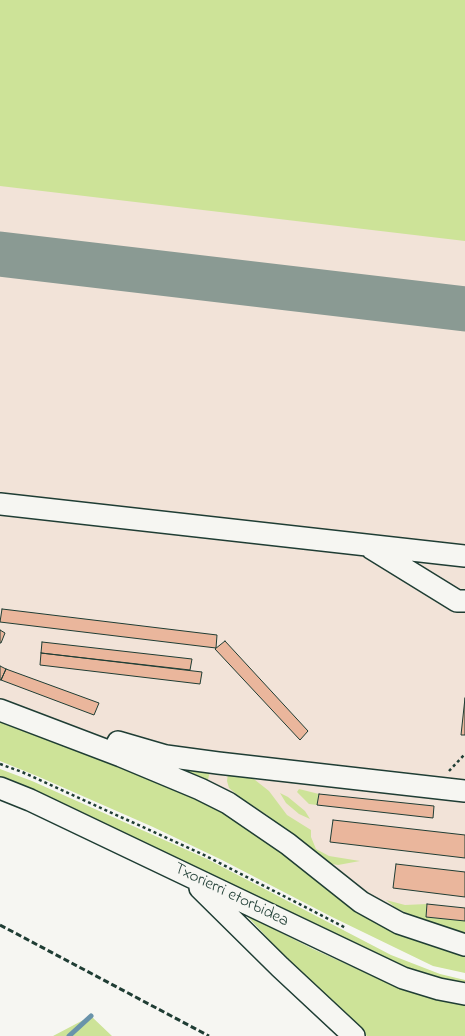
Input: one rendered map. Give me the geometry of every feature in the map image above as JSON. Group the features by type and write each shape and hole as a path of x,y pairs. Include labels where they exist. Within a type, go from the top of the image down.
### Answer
{"street":[{"path":"0,504 465,556"},
{"path":"366,545 457,601 465,602"},
{"path":"0,703 78,731 158,754 218,763 465,791"},
{"path":"0,710 121,756 200,789 221,800 288,844 360,902 399,923 465,945"},
{"path":"218,763 215,787 221,800"},
{"name":"Txorierri etorbidea","path":"0,788 30,800 403,978 439,989 465,994"},
{"path":"190,877 207,896 280,967 354,1036"}],"path":[{"path":"446,774 465,754"},
{"path":"0,764 22,772 202,854 349,930"}],"shaded area":[{"path":"0,0 465,0 465,953 0,717"}],"green space":[{"path":"0,0 465,0 465,241 0,186"},
{"path":"0,717 220,805 465,953 465,973 433,966 153,827 0,761"},
{"path":"167,766 210,771 207,784"},
{"path":"0,769 32,781 207,859 391,955 440,974 465,980 465,987 407,971 100,821 28,788 0,779"},
{"path":"228,773 250,776 269,791 287,815 311,830 311,837 316,849 329,856 360,861 338,865 326,863 267,815 241,798 229,788 227,781"},
{"path":"299,789 319,794 317,805 309,804 297,792"},
{"path":"280,793 288,797 305,811 310,819 299,814 286,803"},
{"path":"386,900 405,905 427,904 426,917 465,921 465,935 432,925 396,908"},
{"path":"246,915 313,949 395,986 465,1004 465,1036 367,1036 295,967"},
{"path":"91,1016 112,1036 53,1036"}],"building":[{"path":"2,609 217,635 216,648 0,622"},
{"path":"0,630 5,633 1,643 0,643"},
{"path":"225,641 308,731 300,740 215,649"},
{"path":"42,642 192,659 190,670 41,653"},
{"path":"41,653 202,672 200,684 40,665"},
{"path":"0,666 6,669 1,680 0,680"},
{"path":"6,669 99,703 94,715 1,680"},
{"path":"465,698 465,735 461,735"},
{"path":"319,794 434,806 433,818 317,805"},
{"path":"333,820 465,835 465,858 330,842"},
{"path":"396,864 465,872 465,897 393,888"},
{"path":"427,904 465,908 465,921 426,917"}],"waterway":[{"path":"69,1036 91,1016"}],"taxiway":[{"path":"0,254 465,309"}],"railway":[{"path":"0,925 209,1036"}]}
